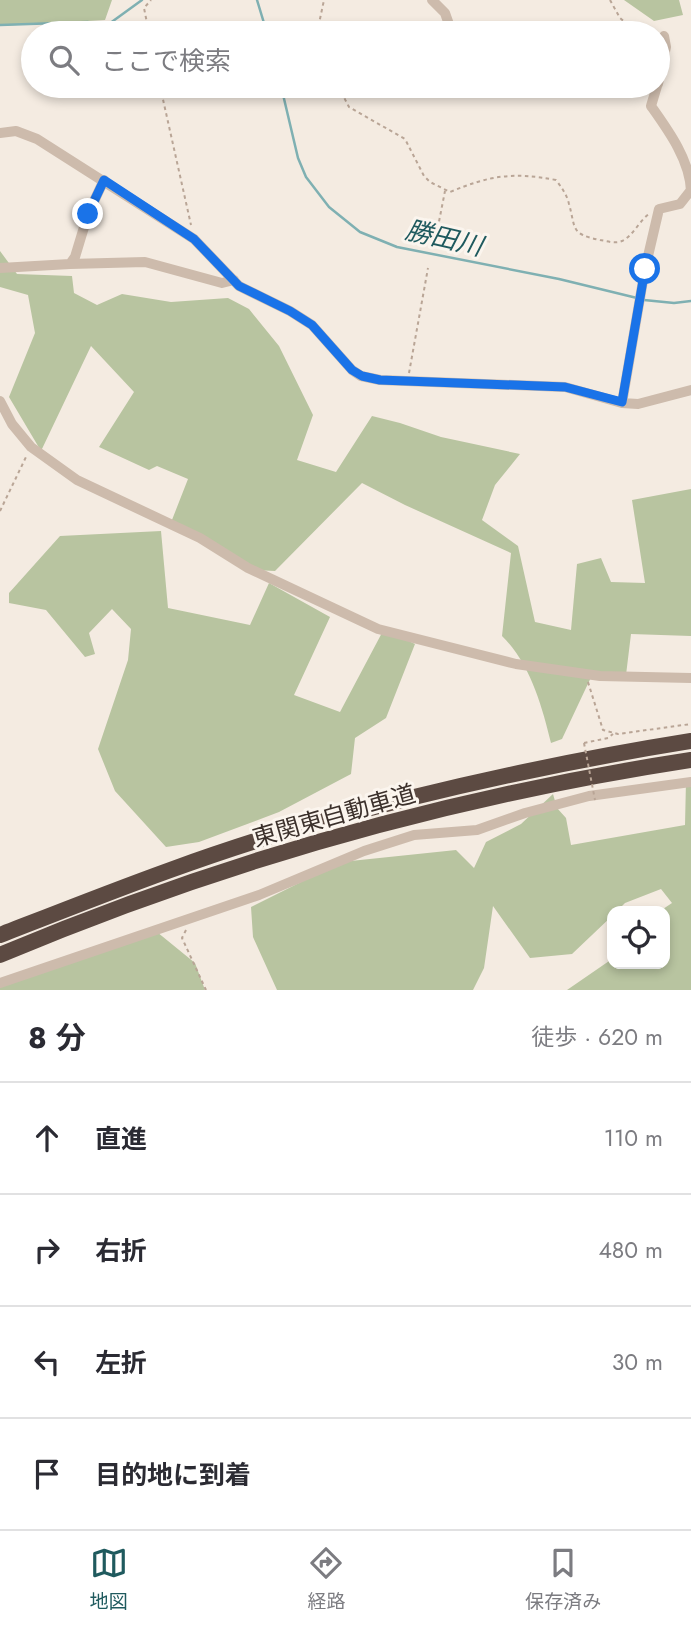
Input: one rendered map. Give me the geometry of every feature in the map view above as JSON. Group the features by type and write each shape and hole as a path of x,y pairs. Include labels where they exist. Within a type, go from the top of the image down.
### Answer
{"highway":[{"name":"東関東自動車道","path":"0,935 87,900 318,822 508,775 691,741"},
{"name":"東関東自動車道","path":"0,955 93,918 257,861 321,842 513,793 691,760"},
{"path":"0,965 73,926"}],"street":[{"path":"432,0 445,12 448,21"},
{"path":"622,402 645,269 659,209 680,204 691,191 684,163 671,136 651,106 653,98"},
{"path":"0,132 16,131 37,139 194,239 239,286 312,325 352,370 362,376 380,380 565,387 638,404 691,390"},
{"path":"70,264 104,180"},
{"path":"0,268 145,262 222,283 234,281"},
{"path":"0,401 12,424 31,447 88,486 200,538 248,568 378,629 516,664 585,674 691,678"},
{"path":"0,983 259,895 364,851 414,835 477,830 525,813 589,796 691,782"}],"path":[{"path":"147,21 144,8 151,0"},
{"path":"320,21 324,0"},
{"path":"610,0 623,21"},
{"path":"163,98 194,239"},
{"path":"344,98 349,107 405,139 424,176 446,191 450,192 476,181 516,174 556,180 564,191 576,230 585,236 614,242 623,240 641,220 659,209"},
{"path":"435,242 446,191"},
{"path":"408,381 428,268"},
{"path":"0,511 31,447"},
{"path":"585,674 603,730 614,733 691,724"},
{"path":"595,800 584,743 608,738 614,733"},
{"path":"194,917 182,938 206,990"}],"green space":[{"path":"0,0 112,0 105,20 21,21 21,25 0,26"},
{"path":"624,0 679,0 683,15 654,21"},
{"path":"0,251 17,274 72,276 74,293 97,305 122,294 171,302 228,298 249,309 279,346 313,415 297,460 336,472 372,416 441,437 520,454 495,485 482,520 518,546 535,622 571,630 577,564 601,558 611,582 645,583 632,500 691,489 691,636 631,634 626,675 593,673 562,739 551,743 539,700 527,672 502,636 511,553 362,483 275,571 254,570 170,525 188,479 157,466 149,470 99,447 134,392 91,346 41,451 9,397 35,333 28,295 0,287"},
{"path":"161,531 168,608 250,625 269,583 330,617 294,695 340,712 384,629 415,644 386,718 355,738 351,774 279,812 199,842 166,847 115,791 98,749 128,660 131,629 112,609 89,633 95,654 85,657 46,610 9,603 9,593 60,536"},
{"path":"691,780 691,990 567,990 607,962 607,969 670,969 670,906 668,906 672,903 661,889 622,906 607,906 607,921 572,954 530,958 493,906 484,968 473,990 277,990 253,937 251,907 341,862 456,850 474,868 486,842 521,824 553,794 557,808 566,818 571,845 685,825 686,781"},
{"path":"157,932 195,963 205,990 0,990 0,980"}],"waterway":[{"path":"113,21 142,0"},
{"name":"勝田川","path":"257,0 263,21"},
{"path":"0,25 21,24"},
{"name":"勝田川","path":"284,98 298,158 306,177 329,207 360,232 397,247 559,279 637,298"},
{"name":"勝田川","path":"644,300 674,303 691,301"}],"route":[{"path":"88,214 104,180 194,239 239,286 312,325 352,370 362,376 380,380 565,387 622,402 645,269"}]}
